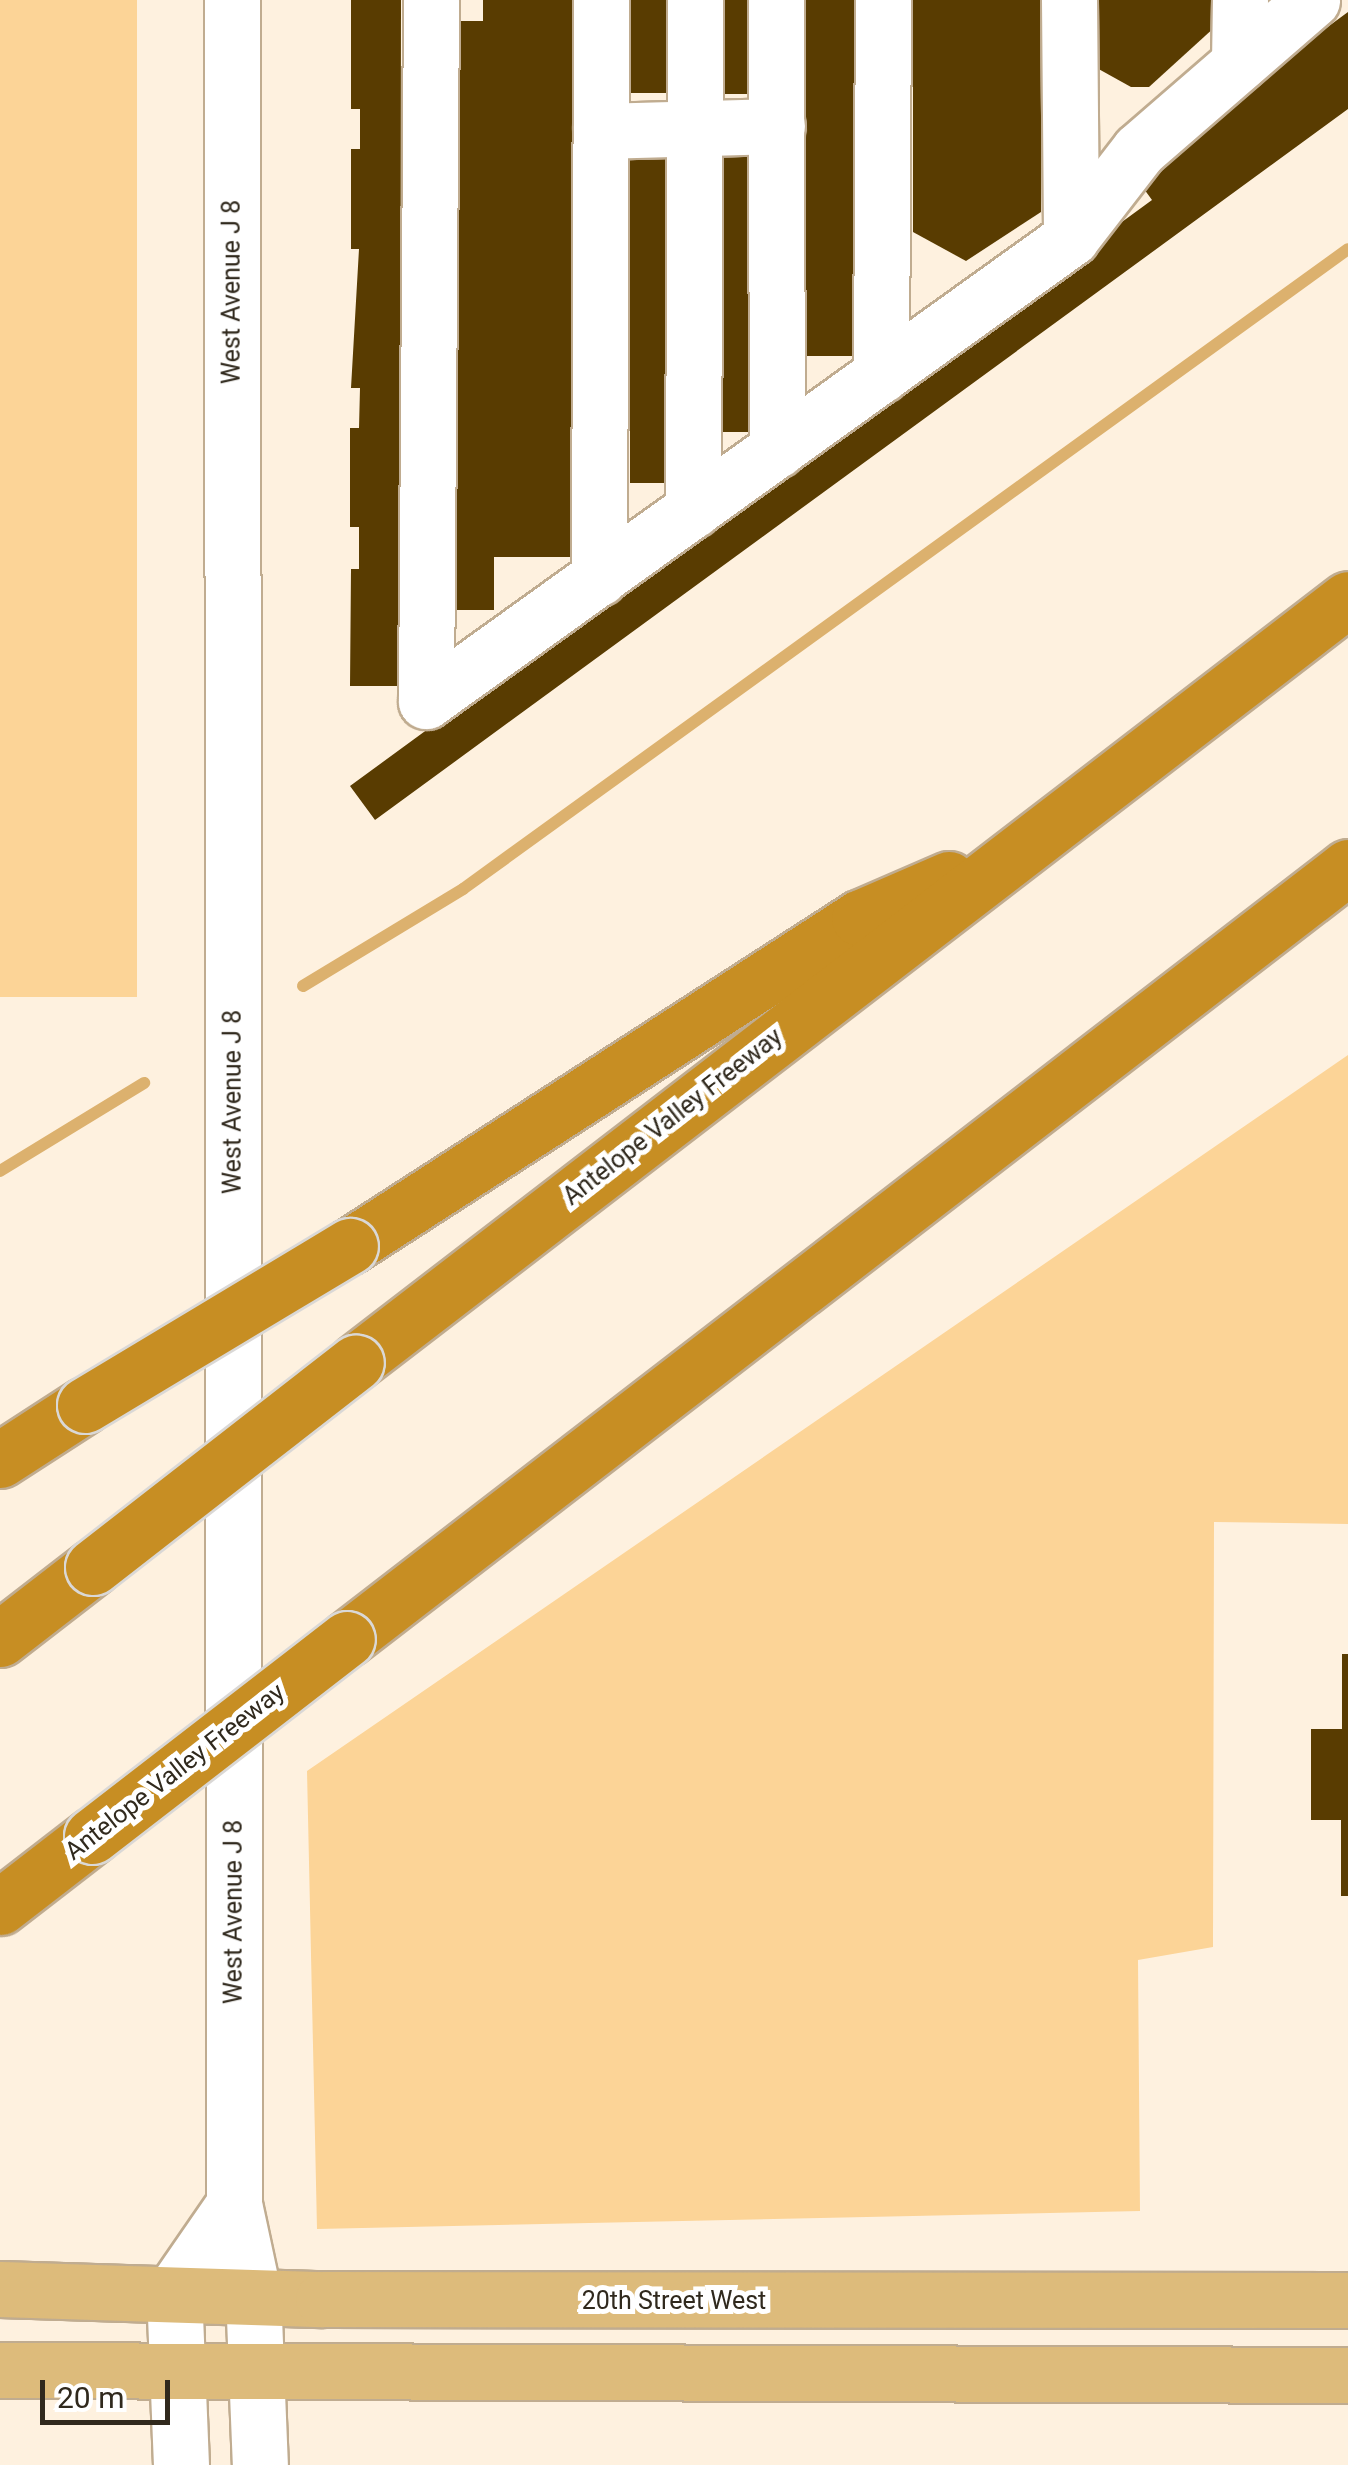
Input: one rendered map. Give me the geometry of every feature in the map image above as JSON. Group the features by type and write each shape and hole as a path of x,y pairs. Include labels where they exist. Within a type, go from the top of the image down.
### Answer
{"highway":[{"name":"Antelope Valley Freeway","path":"0,1638 1348,599"},
{"path":"0,1460 350,1246 858,918 1025,846"},
{"name":"Antelope Valley Freeway","path":"0,1906 1348,867"}],"main road":[{"name":"20th Street West","path":"0,2289 1181,2304 1348,2300"},
{"path":"824,2368 882,2335 1130,2332 1166,2324 1181,2304"},
{"path":"1232,2376 1296,2333 1348,2332"},
{"path":"0,2370 174,2373 824,2368 1348,2376"}],"street":[{"name":"West Avenue J 8","path":"232,0 234,2204 253,2293 260,2465"},
{"path":"431,0 426,701 1072,238 1140,150 1312,0"},
{"path":"598,578 601,0"},
{"path":"694,510 696,0"},
{"path":"776,0 777,450"},
{"path":"881,376 883,0"},
{"path":"1069,0 1072,238"},
{"path":"1239,63 1240,0"},
{"path":"601,131 777,126"},
{"path":"181,2465 174,2373 174,2291 234,2204"}],"shaded area":[{"path":"0,0 137,0 137,997 0,997"},
{"path":"1348,1055 1348,1524 1214,1522 1213,1947 1138,1960 1140,2211 317,2229 307,1771"}],"building":[{"path":"351,0 401,0 400,686 350,686 351,569 359,569 359,527 350,527 350,428 359,428 360,388 351,388 359,249 351,249 351,149 360,149 360,109 351,109"},
{"path":"483,0 577,0 575,557 494,557 494,610 455,610 456,21 483,21"},
{"path":"630,0 681,0 681,93 630,93"},
{"path":"712,0 751,0 751,94 712,94"},
{"path":"806,0 857,0 857,356 806,356"},
{"path":"913,0 1041,0 1041,212 966,261 913,232"},
{"path":"1095,0 1216,0 1216,26 1149,87 1131,87 1095,67"},
{"path":"1348,12 1348,109 375,820 350,786 1152,200 1131,171"},
{"path":"630,154 680,154 680,483 630,483"},
{"path":"711,154 751,154 751,432 711,432"},
{"path":"1342,1654 1348,1654 1348,1896 1341,1896 1341,1820 1311,1820 1311,1729 1342,1729"}],"waterway":[{"path":"303,986 463,889 1348,249"},
{"path":"0,1171 144,1083"}]}
